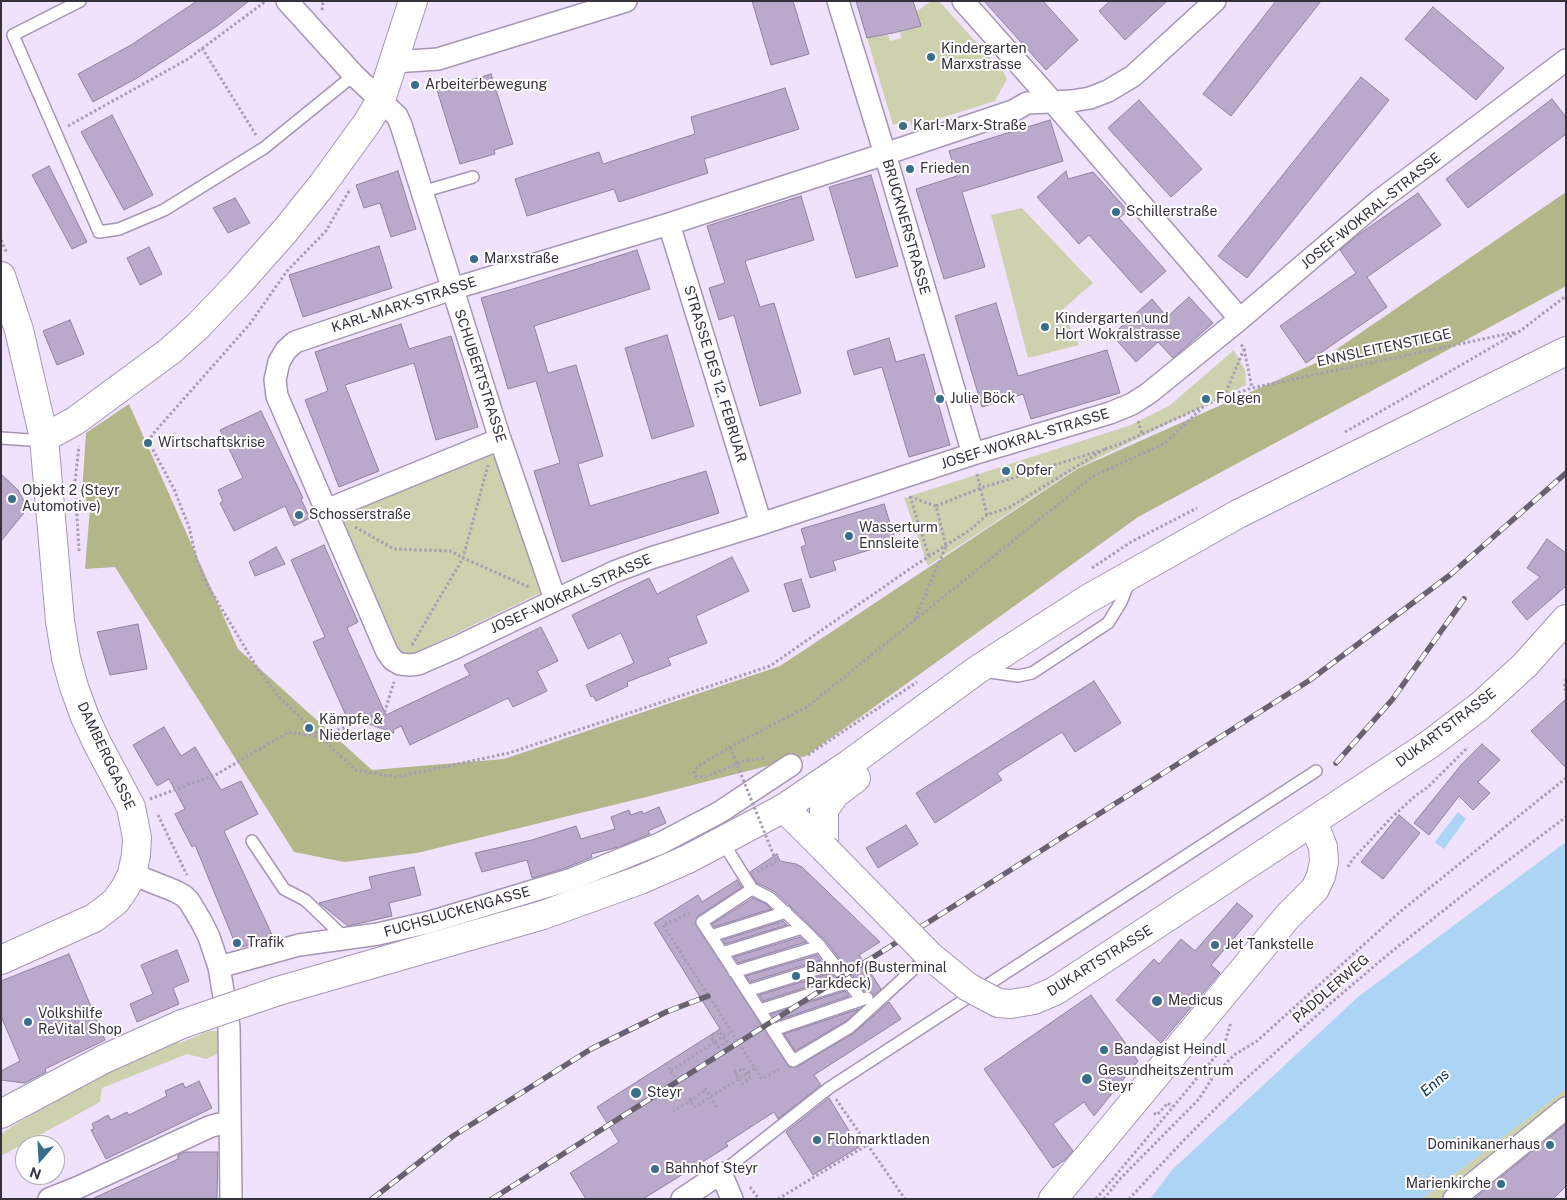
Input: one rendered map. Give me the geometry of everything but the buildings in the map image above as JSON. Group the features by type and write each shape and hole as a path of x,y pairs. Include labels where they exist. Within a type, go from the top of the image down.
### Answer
{"main road":[{"path":"44,438 74,421 170,352 239,283 285,231 322,185 367,123 381,100 413,1"},
{"name":"DAMBERGGASSE","path":"1,276 19,330 44,438 60,621 66,658 85,716 131,807 138,838 132,874 116,901 100,914 1,960"},
{"path":"1,1114 104,1058 182,1024 278,991 543,915 640,880 688,859 784,808 849,764 977,670 1049,622 1238,514 1566,351"},
{"name":"DUKARTSTRASSE","path":"784,808 929,954 968,987 998,1003 1011,1004 1034,1000 1055,991 1082,975 1430,744 1480,706 1525,665 1566,619"},
{"path":"824,848 823,816 827,803 835,794 890,753 906,723"},
{"path":"1053,1199 1288,916 1315,889 1321,876 1324,862 1323,847 1313,822"}],"street":[{"name":"SCHUBERTSTRASSE","path":"287,1 354,75 396,116 401,125 500,440 555,599"},
{"path":"394,62 438,59 626,1"},
{"name":"BRUCKNERSTRASSE","path":"838,1 972,454"},
{"path":"962,1 1052,101 1235,323"},
{"name":"KARL-MARX-STRASSE","path":"326,510 277,396 275,380 279,362 286,350 295,342 452,289 669,224 884,154 1012,110 1027,103 1072,101 1090,98 1108,91 1133,76 1215,1"},
{"name":"JOSEF-WOKRAL-STRASSE","path":"400,664 418,664 614,572 651,558 761,524 972,454 1110,413 1132,404 1149,393 1235,323 1380,200 1566,60"},
{"name":"STRASSE DES 12. FEBRUAR","path":"669,224 761,524"},
{"path":"400,664 393,660 387,652 326,510 500,440"},
{"name":"FUCHSLUCKENGASSE","path":"219,967 299,945 346,939 430,922 572,879 660,843 720,812 792,765"},
{"path":"132,874 175,891 190,901 209,937 219,967 229,1027 231,1199"},
{"path":"1454,1199 1566,1108"},
{"path":"49,1199 209,1127 230,1124"},
{"path":"682,1199 721,1174 732,1199"}],"lane":[{"path":"80,1 13,35 99,232 119,229 164,210 264,148 354,75"},
{"path":"422,192 473,177"},
{"path":"1,438 30,440 44,438"},
{"path":"721,1174 829,1088 1316,771"},
{"path":"252,841 284,890 304,900 346,939"},
{"path":"722,841 752,889 770,898 820,946 861,999"},
{"path":"752,889 702,922 793,1061 850,1027 929,954"},
{"path":"711,936 786,912"},
{"path":"722,953 802,928"},
{"path":"734,972 820,946"},
{"path":"747,991 834,964"},
{"path":"760,1010 848,982"},
{"path":"772,1030 861,999 886,995"}],"path":[{"path":"56,133 188,59 266,1"},
{"path":"202,48 264,148"},
{"path":"352,184 326,231 286,271 249,325 152,435 150,440 152,448 174,489 189,527 198,561 208,586 259,671 277,695 355,770 396,777 509,753 770,666 970,530 987,515 1010,507 1105,449"},
{"path":"1235,323 1244,349 1252,388"},
{"name":"ENNSLEITENSTIEGE","path":"1105,449 1224,397 1252,388 1520,331"},
{"path":"1224,397 1244,349"},
{"path":"792,765 786,760 773,757 757,758 704,777 695,776 697,767 807,706 1092,477 1165,443 1205,406"},
{"path":"131,807 216,774 289,732 321,737 385,711 400,664 462,558 488,462 500,440"},
{"path":"929,557 910,497 936,506 981,488 1105,449"},
{"path":"981,488 987,515"},
{"path":"915,620 946,546 936,506"},
{"path":"326,510 394,548 451,551 462,558 555,599"},
{"path":"1566,679 1564,688 1566,690"},
{"path":"730,747 776,861"},
{"path":"1104,1199 1118,1181 1199,1100 1213,1077 1234,1055 1257,1041 1401,911 1566,778"},
{"name":"PADDLERWEG","path":"1129,1199 1240,1084 1332,1002 1391,952 1477,884 1566,818"},
{"path":"689,914 664,925 762,1079 793,1061"},
{"path":"1096,1199 1224,1046 1232,1021"},
{"path":"671,1070 731,1032"},
{"path":"711,1034 720,1049"},
{"path":"666,1063 675,1077"},
{"path":"744,1068 747,1073 750,1078 742,1084 735,1074 744,1068"},
{"path":"734,1070 739,1078 755,1068"},
{"path":"689,1099 694,1107 739,1079"},
{"path":"829,1088 905,1199"},
{"path":"673,1112 705,1089 717,1108"},
{"path":"1168,1103 1172,1107"},
{"path":"778,1199 867,1145"},
{"path":"1109,1192 1110,1199"}],"green space":[{"name":"Kindergarten Marxstrasse","path":"931,1 939,1 1004,73 1007,79 995,101 912,127 910,121 893,125 867,38 888,35 890,41 901,38 900,32 921,26 916,12"},
{"path":"1566,192 1566,286 1138,517 806,756 646,797 417,853 344,862 294,852 115,567 85,569 90,508 82,493 86,433 129,404 238,649 372,770 504,759 780,666 1077,469 1318,362"},
{"name":"Kindergarten und Hort Wokralstrasse","path":"1022,208 1093,283 1062,310 1079,345 1028,358 991,215"},
{"path":"1234,350 1245,370 1246,385 1076,469 928,566 904,498 1131,425 1169,406"},
{"path":"495,452 542,592 403,659 340,516"},
{"path":"209,1031 221,1031 222,1052 206,1059 187,1054 102,1088 100,1102 40,1135 15,1135 15,1148 1,1156 1,1134 21,1121 111,1070 178,1041 180,1043"},
{"path":"1566,1089 1566,1102 1439,1199 1422,1199"}],"water":[{"path":"1458,812 1466,819 1444,849 1435,842"},
{"name":"Enns","path":"1566,842 1566,1089 1422,1199 1150,1199 1172,1170 1359,996"}],"railway":[{"path":"492,1199 1310,680 1450,575 1566,473"},
{"path":"1336,763 1392,700 1464,599"},
{"path":"372,1199 453,1136 591,1049 666,1012 708,996"}],"place":[{"name":"Kindergarten Marxstrasse","path":"931,57"},
{"name":"Arbeiterbewegung","path":"415,85"},
{"name":"Karl-Marx-Straße","path":"903,126"},
{"name":"Frieden","path":"910,169"},
{"name":"Schillerstraße","path":"1116,212"},
{"name":"Marxstraße","path":"474,259"},
{"name":"Kindergarten und Hort Wokralstrasse","path":"1045,327"},
{"name":"Julie Böck","path":"940,399"},
{"name":"Folgen","path":"1206,399"},
{"name":"Wirtschaftskrise","path":"148,443"},
{"name":"Opfer","path":"1006,471"},
{"name":"Objekt 2 (Steyr Automotive)","path":"12,499"},
{"name":"Schosserstraße","path":"299,515"},
{"name":"Wasserturm Ennsleite","path":"849,536"},
{"name":"Kämpfe & Niederlage","path":"309,728"},
{"name":"Trafik","path":"237,943"},
{"name":"Jet Tankstelle","path":"1215,945"},
{"name":"Bahnhof (Busterminal Parkdeck)","path":"796,976"},
{"name":"Medicus","path":"1157,1001"},
{"name":"Volkshilfe ReVital Shop","path":"28,1022"},
{"name":"Bandagist Heindl","path":"1104,1050"},
{"name":"Gesundheitszentrum Steyr","path":"1087,1079"},
{"name":"Steyr","path":"636,1093"},
{"name":"Flohmarktladen","path":"817,1140"},
{"name":"Dominikanerhaus","path":"1550,1145"},
{"name":"Bahnhof Steyr","path":"655,1169"},
{"name":"Marienkirche","path":"1501,1184"}]}
